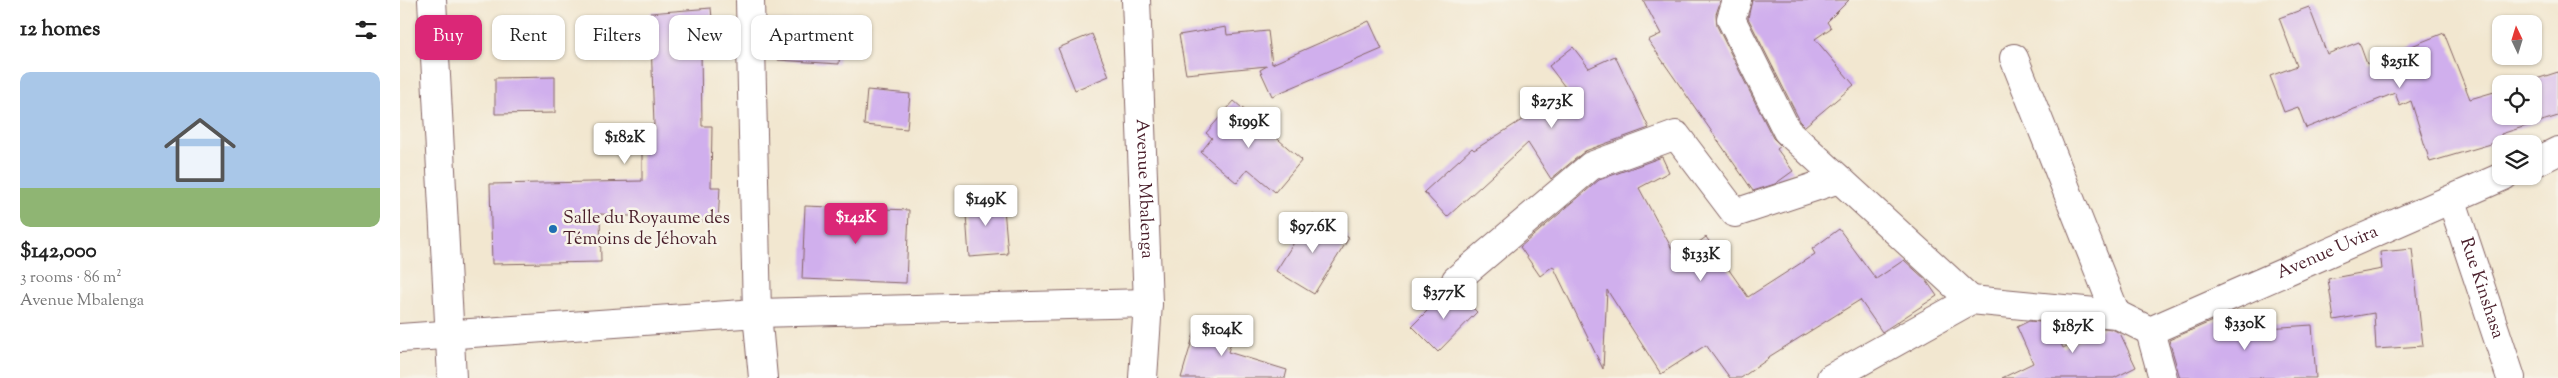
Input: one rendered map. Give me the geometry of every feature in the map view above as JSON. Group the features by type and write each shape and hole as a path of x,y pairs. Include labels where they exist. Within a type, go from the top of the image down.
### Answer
{"street":[{"path":"432,0 452,378"},
{"path":"750,0 757,313 763,378"},
{"name":"Avenue Mbalenga","path":"1136,0 1148,302 1144,378"},
{"path":"1737,0 1731,19 1787,132 1971,300"},
{"path":"2014,58 2116,314"},
{"path":"1456,280 1591,166 1676,135 1735,213 1839,179"},
{"path":"2542,159 2558,151"},
{"name":"Avenue Uvira","path":"2150,331 2452,201 2492,182"},
{"name":"Rue Kinshasa","path":"2452,201 2511,378"},
{"path":"1831,378 1971,300 2116,314 2150,331 2163,378"},
{"path":"400,338 757,313 1148,302"}],"building":[{"path":"1643,0 1721,0 1716,14 1717,26 1773,138 1781,146 1777,149 1793,171 1775,184 1753,191 1648,40 1661,34"},
{"path":"1752,0 1849,0 1827,22 1831,28 1815,39 1854,85 1805,126 1800,121 1748,18"},
{"path":"2309,7 2327,54 2359,42 2367,64 2444,33 2470,99 2492,93 2492,125 2530,125 2501,135 2492,135 2492,144 2430,162 2411,101 2400,106 2395,93 2306,128 2298,107 2284,112 2270,76 2297,66 2279,18"},
{"path":"711,8 712,15 669,15 669,60 701,60 702,126 712,126 711,187 720,187 718,222 600,214 601,262 492,264 490,184 642,181 642,125 654,125 652,60 659,60 659,15 650,15 650,13"},
{"path":"1369,21 1382,49 1272,96 1260,70 1267,66 1186,74 1179,35 1226,27 1227,35 1268,31 1272,64"},
{"path":"1092,34 1109,76 1075,90 1058,48"},
{"path":"1573,47 1589,68 1615,56 1649,128 1585,151 1551,179 1528,143 1447,217 1424,192 1472,148 1474,150 1568,91 1549,66"},
{"path":"778,60 839,60 839,64"},
{"path":"2558,72 2558,116 2542,121 2542,77"},
{"path":"555,77 555,113 495,114 495,78"},
{"path":"867,90 910,94 907,129 864,125"},
{"path":"1234,101 1302,160 1275,192 1248,169 1237,183 1201,152 1212,138 1206,133"},
{"path":"1662,157 1669,172 1639,188 1677,258 1706,237 1748,297 1815,254 1812,249 1839,229 1876,279 1904,260 1926,280 1937,296 1882,332 1860,300 1767,358 1741,378 1730,378 1706,345 1661,374 1607,290 1603,369 1553,266 1540,276 1520,247 1599,180"},
{"path":"1003,197 1008,254 969,257 965,200"},
{"path":"805,206 909,210 906,283 802,279"},
{"path":"1312,214 1349,238 1314,294 1276,271"},
{"path":"2412,249 2423,346 2376,349 2374,313 2334,320 2328,279 2382,269 2380,252"},
{"path":"1446,292 1451,295 1460,295 1477,312 1438,352 1412,326"},
{"path":"2246,311 2252,329 2312,325 2316,378 2180,378 2169,340 2210,322"},
{"path":"1198,320 1235,330 1228,352 1287,370 1285,378 1181,378"},
{"path":"2029,321 2052,323 2063,348 2104,328 2112,329 2120,333 2136,367 2114,378 2002,378 2033,363 2017,327"}],"place":[{"name":"Salle du Royaume des Témoins de Jéhovah","path":"553,229"}]}
